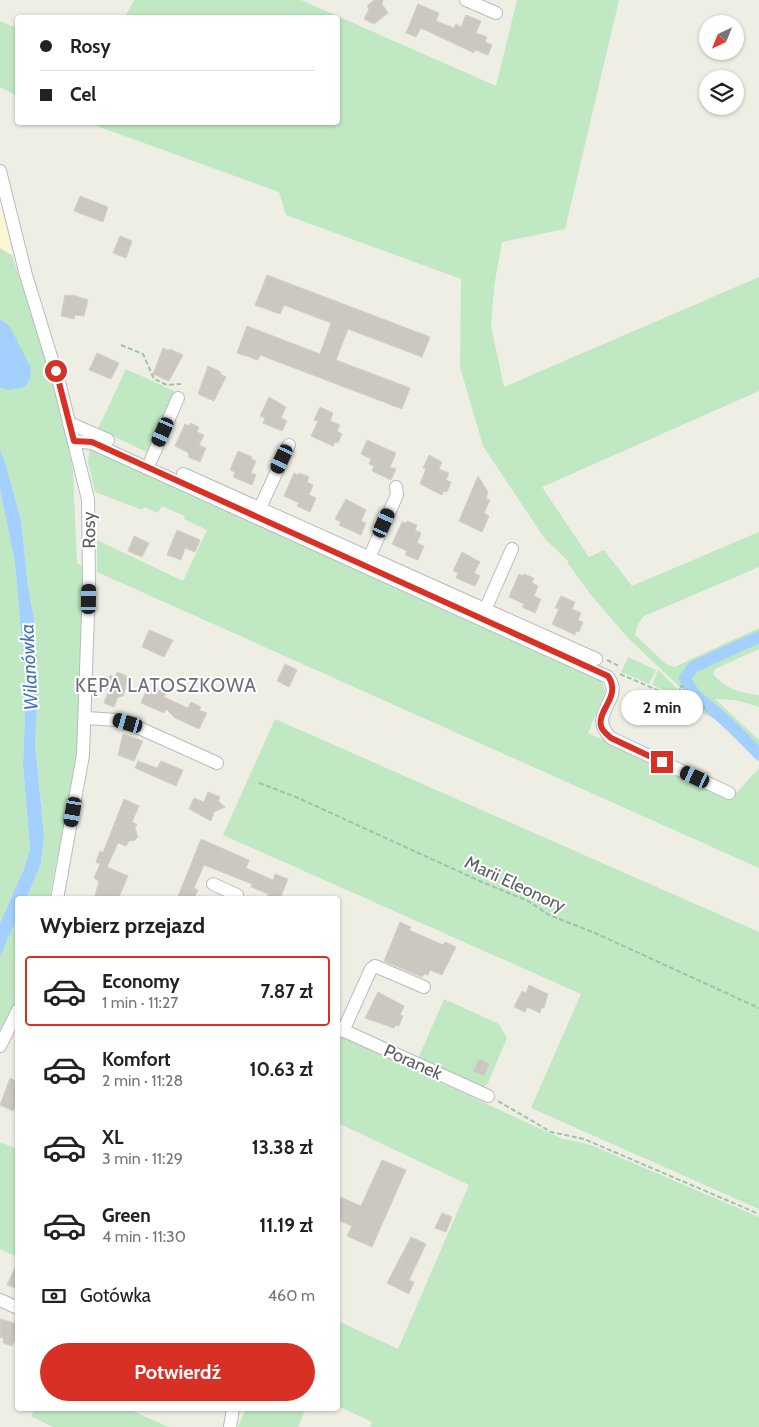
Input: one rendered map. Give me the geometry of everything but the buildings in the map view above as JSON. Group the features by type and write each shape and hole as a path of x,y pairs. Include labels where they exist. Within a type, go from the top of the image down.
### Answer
{"street":[{"path":"466,0 496,14"},
{"name":"Rosy","path":"0,171 26,275 60,386 88,499 90,584 86,718 83,755 58,896"},
{"path":"151,460 178,398"},
{"path":"69,423 596,659"},
{"path":"74,441 92,442 608,676 612,682 613,689 601,726 611,738 729,793"},
{"path":"260,508 289,445"},
{"path":"369,558 399,491"},
{"path":"485,610 512,549"},
{"path":"86,718 104,718 128,723 217,762"},
{"path":"213,884 237,896"},
{"path":"340,1029 371,969 375,966 424,987"},
{"path":"0,1046 15,1016"},
{"name":"Poranek","path":"340,1029 488,1096"},
{"path":"0,1300 15,1307"},
{"path":"230,1427 233,1411"}],"path":[{"path":"121,345 143,354 154,379 167,385 180,384"},
{"path":"613,671 684,702 688,697 680,689 682,686 701,703 706,712"},
{"name":"Marii Eleonory","path":"259,783 296,797 528,901 549,915 595,933 759,1008"},
{"path":"488,1096 513,1108 551,1132 584,1139 759,1214"}],"green space":[{"path":"134,0 301,0 335,15 126,15"},
{"path":"517,0 619,0 565,229 502,242 494,287 491,326 504,387 759,277 759,391 542,487 589,557 604,550 632,586 759,532 759,567 644,616 638,624 635,635 666,664 674,667 759,628 759,649 715,669 713,674 723,683 734,689 759,695 759,707 736,700 715,699 759,740 759,762 715,719 702,713 703,709 628,638 590,594 568,561 545,539 483,446 460,367 461,279 286,215 279,192 95,125 340,125 340,17 496,86"},
{"path":"0,21 15,27 15,95 0,87"},
{"path":"0,248 12,255 51,374 73,470 77,563 83,567 79,747 50,896 27,896 41,864 44,836 35,744 38,692 37,659 34,619 28,586 21,520 0,450"},
{"path":"126,369 174,391 172,400 149,453 98,429"},
{"path":"90,448 602,681 605,691 588,733 732,798 759,768 759,868 97,572 97,540 183,581 207,530 184,519 185,516 162,506 158,513 144,507 142,510 95,492 88,462"},
{"path":"0,489 15,563 26,685 23,765 30,849 24,869 0,923"},
{"path":"628,657 656,670 649,684 621,672"},
{"path":"658,670 685,696 684,699 652,685"},
{"path":"275,719 759,932 759,1209 531,1108 581,994 223,835"},
{"path":"15,923 15,1001 0,1034 0,957"},
{"path":"444,999 499,1024 507,1038 487,1085 481,1087 418,1059"},
{"path":"340,1036 560,1138 591,1145 759,1217 759,1427 370,1427 372,1422 340,1407 340,1322 398,1349 469,1185 340,1124"},
{"path":"0,1142 15,1148 15,1256 0,1249"},
{"path":"34,1411 133,1411 169,1427 53,1427 31,1416"},
{"path":"245,1411 305,1411 298,1427 238,1427"}],"sand":[{"path":"0,201 12,255 0,248"}],"water":[{"path":"0,319 10,327 31,368 30,379 25,387 8,390 0,387"},
{"name":"Wilanówka","path":"0,450 21,520 28,586 34,619 38,692 35,744 44,836 41,864 27,896 15,896 15,923 0,957 0,923 24,869 30,849 23,765 26,685 15,563 0,489"}],"waterway":[{"path":"759,637 693,667 685,678 693,692 759,754"}],"district":[{"name":"KĘPA LATOSZKOWA","path":"166,685"}],"route":[{"path":"56,371 74,441 92,442 608,676 612,682 613,689 601,726 611,738 662,762"}]}
